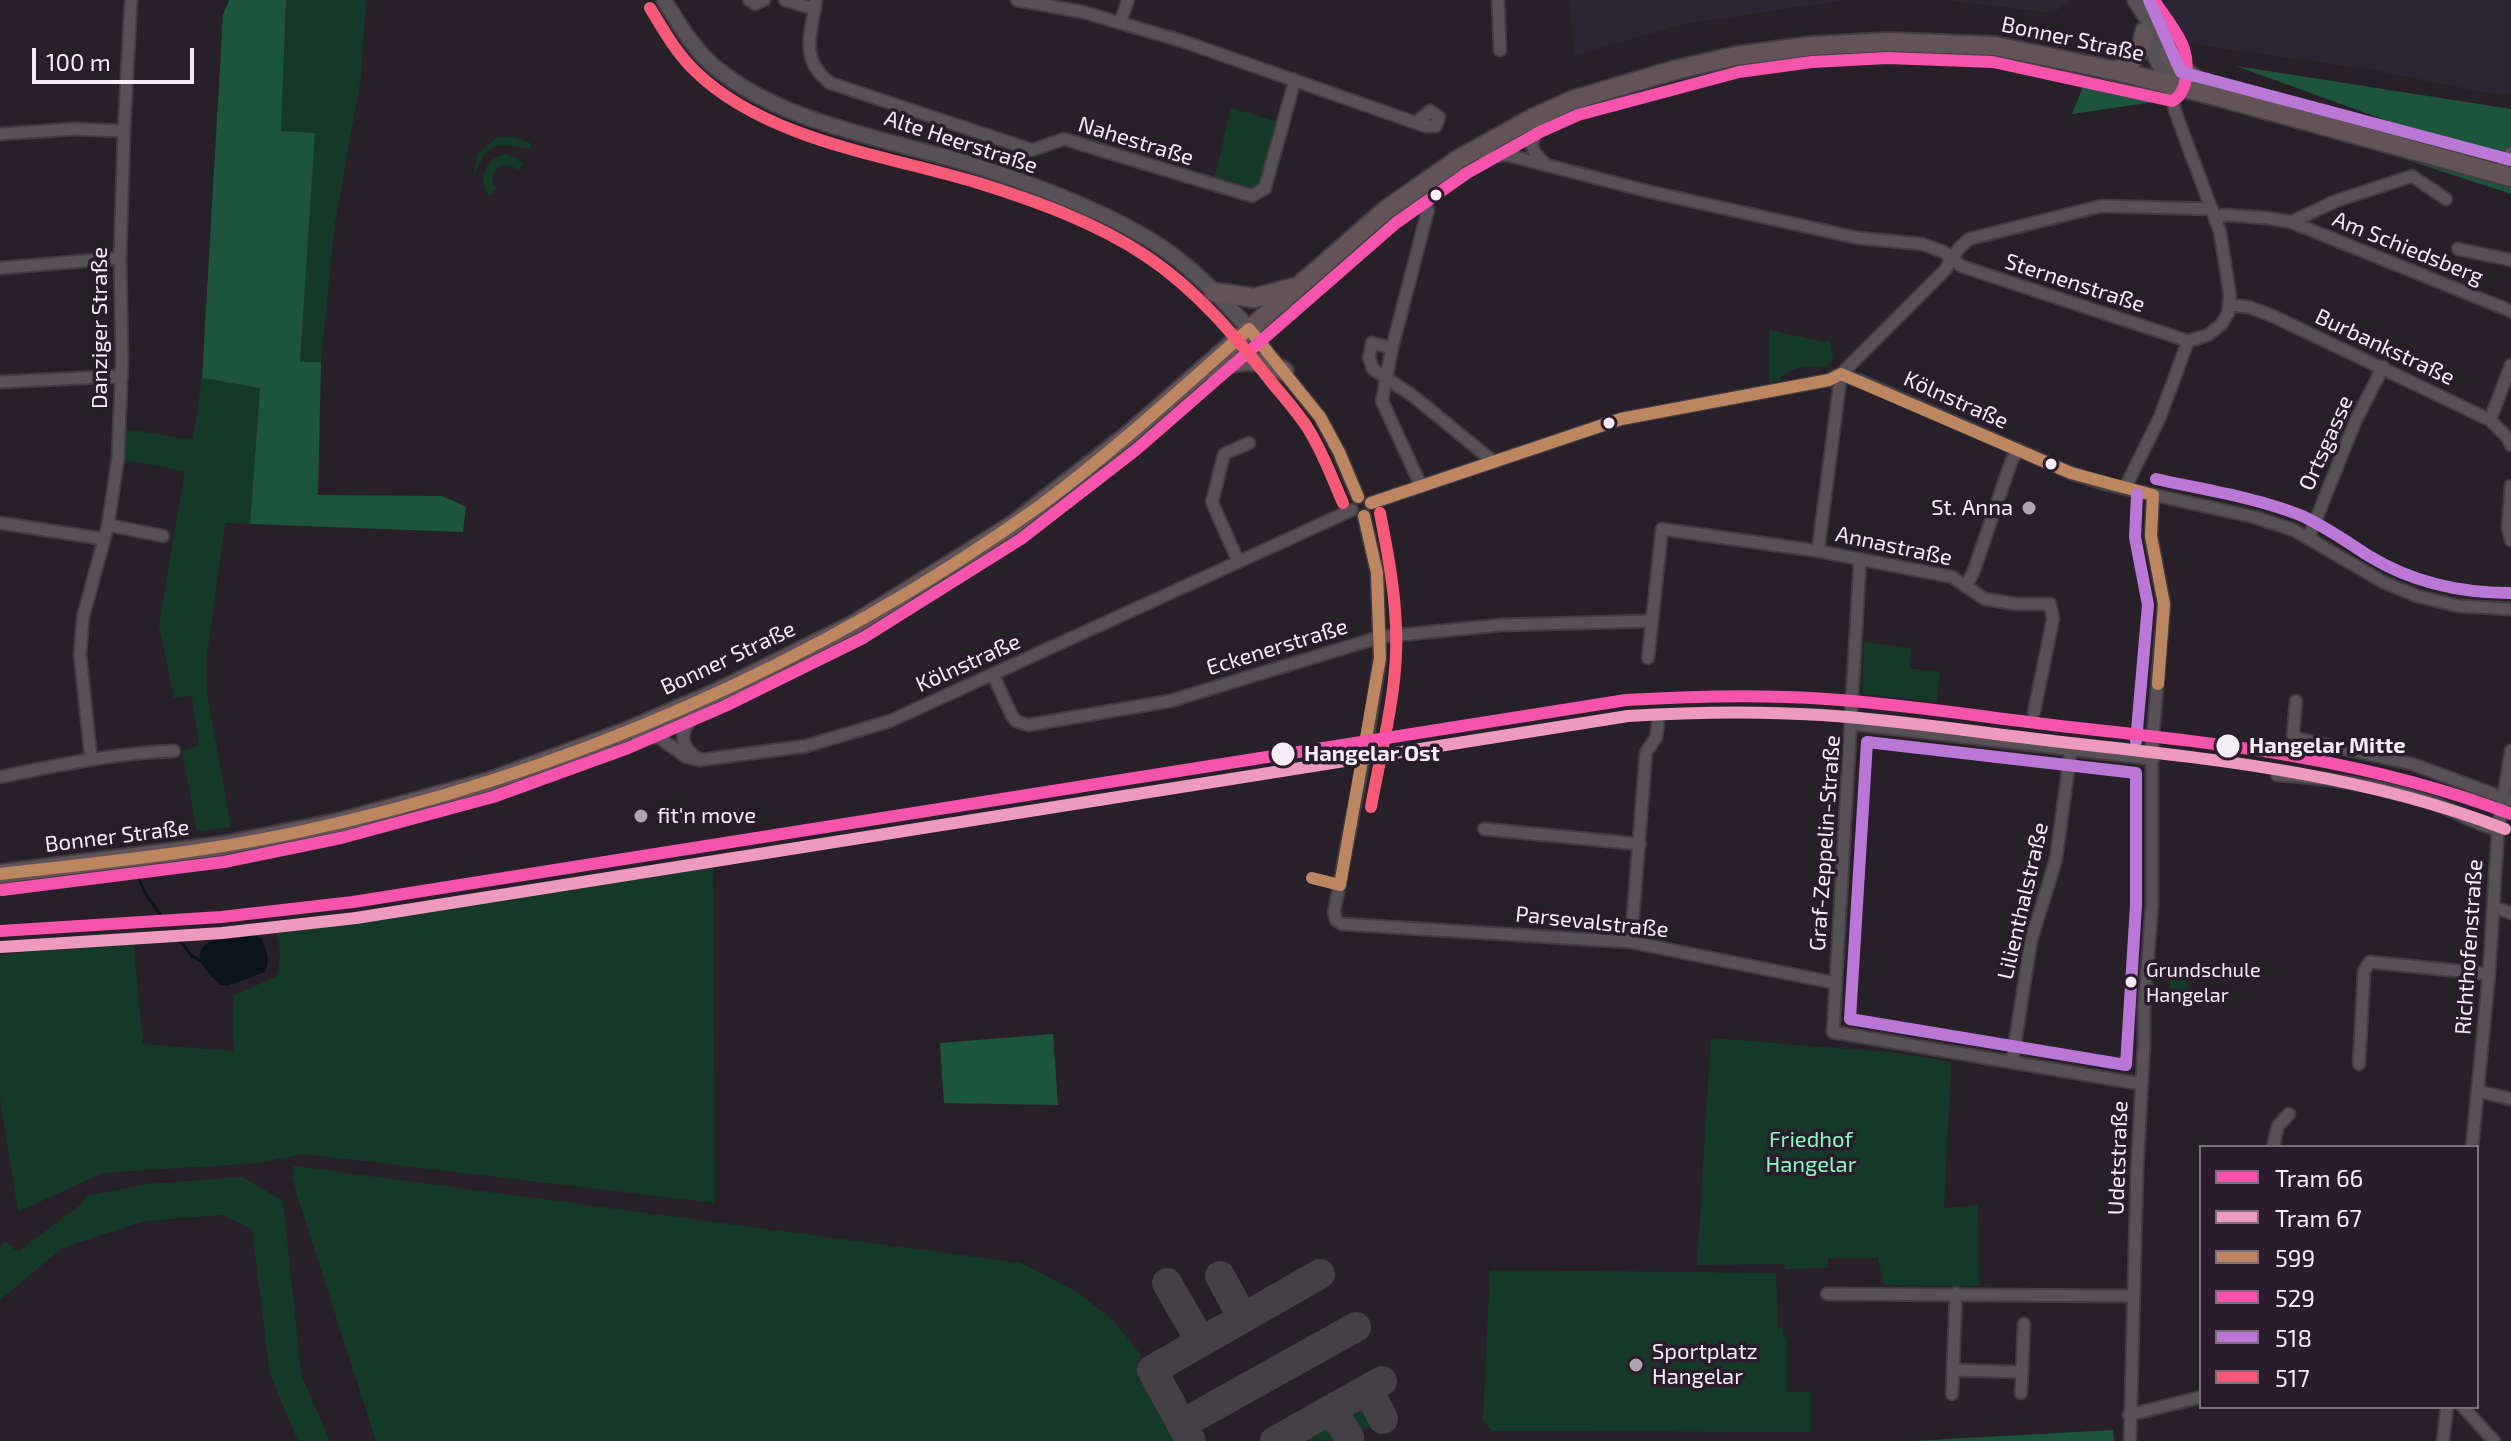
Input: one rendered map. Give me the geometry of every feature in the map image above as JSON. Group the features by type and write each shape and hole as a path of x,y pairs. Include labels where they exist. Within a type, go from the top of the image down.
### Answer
{"main road":[{"path":"2116,71 2138,56 2144,34"},
{"name":"Bonner Straße","path":"0,874 222,846 337,823 488,782 623,733 718,692 855,624 1013,525 1126,437 1359,233 1426,181 1496,138 1573,100 1675,70 1736,56 1811,46 1888,42 1995,46 2216,96 2506,175"},
{"path":"2169,54 2183,70 2216,96"},
{"name":"Bonner Straße","path":"1359,233 1484,156 1617,88"},
{"path":"1214,292 1254,298 1297,287"},
{"path":"1203,371 1246,360 1265,363 1284,371"}],"street":[{"name":"Danziger Straße","path":"91,758 80,654 83,617 108,525 118,458 122,376 120,258 131,0"},
{"name":"Alte Heerstraße","path":"664,0 700,52 714,66 759,98 800,115 983,168 1072,203 1151,240 1180,260 1249,329"},
{"path":"749,0 755,4 764,0"},
{"name":"Nahestraße","path":"785,0 815,4 808,50 819,74 830,83 1032,150 1064,139 1252,196 1265,188 1295,80"},
{"path":"1017,0 1083,12 1182,41 1417,122"},
{"path":"1120,23 1128,0"},
{"path":"1498,0 1500,50"},
{"path":"2133,0 2144,34 2169,85"},
{"path":"2125,488 2160,417 2188,341 2216,330 2226,319 2230,305 2220,232 2175,111 2169,85 2169,54 2133,0"},
{"path":"1540,126 1530,146 1548,166"},
{"path":"0,134 74,129 124,131"},
{"path":"2506,175 2504,161 2511,153"},
{"name":"Sternenstraße","path":"1484,156 1507,155 1663,195 1858,238 1922,244 1944,252 1961,266 2188,341"},
{"path":"2291,222 2336,201 2412,176 2446,199"},
{"name":"Am Schiedsberg","path":"1841,374 1945,270 1969,239 2101,206 2213,213 2291,222 2511,311"},
{"path":"1421,486 1382,401 1392,348 1428,210"},
{"name":"Am Schiedsberg","path":"2458,249 2511,260"},
{"path":"0,268 120,258"},
{"name":"Burbankstraße","path":"2230,305 2256,309 2490,420 2511,445"},
{"path":"1249,329 1320,417 1358,497"},
{"path":"1392,348 1372,343 1369,358 1373,369 1413,396 1494,462"},
{"path":"2490,420 2511,365"},
{"name":"Ortsgasse","path":"2309,537 2355,422 2383,367"},
{"path":"1371,503 1621,419 1829,380 1841,374"},
{"path":"1818,551 1841,374"},
{"name":"Kölnstraße","path":"1841,374 2071,473 2254,517 2309,537 2371,576 2417,596 2458,606 2511,609"},
{"path":"0,382 122,376"},
{"path":"1238,561 1212,502 1224,454 1249,443"},
{"path":"1966,585 2018,449"},
{"path":"2511,486 2508,528 2511,540"},
{"name":"Udetstraße","path":"2130,1441 2144,1007 2151,912 2153,759 2164,604 2151,536 2153,495"},
{"path":"1371,503 1364,497 1353,501 1377,573 1380,637"},
{"path":"1358,513 1369,513 1371,503"},
{"name":"Kölnstraße","path":"700,760 806,746 890,721 1238,561 1358,513"},
{"path":"0,523 104,539"},
{"path":"108,525 163,536"},
{"name":"Annastraße","path":"1652,621 1662,529 1818,551 1952,577 1985,599 2016,604 2046,602 2053,608 2034,712"},
{"name":"Graf-Zeppelin-Straße","path":"1860,560 1833,1032 2012,1062"},
{"path":"1648,658 1652,621"},
{"name":"Eckenerstraße","path":"993,675 1012,716 1028,725 1170,701 1380,637 1501,625 1652,621"},
{"name":"Parsevalstraße","path":"1380,637 1367,741 1334,912 1336,920 1342,924 1631,942 1836,983"},
{"path":"700,760 689,752 683,735 687,723 718,692"},
{"path":"2296,701 2293,735 2300,739 2412,764 2507,799"},
{"path":"1631,942 1646,752 1656,738 1658,722"},
{"path":"1852,724 2153,759"},
{"path":"623,733 660,738 686,757 700,760"},
{"name":"Lilienthalstraße","path":"2012,1062 2031,941 2059,847 2071,749"},
{"path":"0,777 91,758 174,751"},
{"name":"Richthofenstraße","path":"2472,1145 2489,974 2498,830 2507,799 2511,751"},
{"path":"2277,775 2390,791 2429,801 2459,812 2476,825 2498,830"},
{"path":"1484,829 1640,844"},
{"path":"2493,907 2511,913"},
{"path":"2359,1064 2364,971 2370,962 2489,974"},
{"path":"2012,1062 2141,1084"},
{"path":"2478,1091 2511,1099"},
{"path":"2273,1145 2278,1126 2289,1114"},
{"path":"1952,1394 1956,1293"},
{"path":"1827,1294 2133,1296"},
{"path":"2021,1393 2024,1324"},
{"path":"1953,1370 2022,1372"},
{"path":"2129,1415 2199,1398"},
{"path":"2443,1441 2447,1409"},
{"path":"2465,1409 2494,1441"}],"shaded area":[{"path":"1569,0 1845,0 1679,25 1574,56"},
{"path":"1942,0 2071,0 2053,13"},
{"path":"2146,0 2511,0 2511,94 2492,94 2373,70 2170,41"},
{"path":"252,934 261,938 266,950 268,963 265,972 227,986 220,985 203,966 200,956 202,949 225,937"}],"green space":[{"path":"229,0 286,0 281,131 315,133 300,362 321,362 318,495 442,496 466,507 463,532 250,524 260,388 202,378 223,15"},
{"path":"286,0 366,0 361,77 334,229 321,362 300,363 315,133 281,132"},
{"path":"2236,66 2511,109 2511,194 2377,150 2388,121"},
{"path":"2087,77 2156,97 2161,101 2072,114"},
{"path":"1231,108 1278,122 1261,187 1250,192 1214,181"},
{"path":"508,136 529,142 532,148 494,147 484,155 473,181 477,154 497,138"},
{"path":"507,154 525,163 518,170 507,165 497,168 492,177 496,189 489,196 485,189 485,169 493,160"},
{"path":"1769,330 1824,342 1830,340 1833,360 1826,367 1796,369 1781,377 1781,381 1769,383"},
{"path":"202,378 260,388 250,524 225,523 206,662 207,693 231,827 197,831 182,751 199,746 192,696 174,698 159,625 185,471 125,460 125,429 193,440"},
{"path":"1864,642 1911,648 1909,668 1940,672 1937,702 1862,694"},
{"path":"713,862 715,1203 305,1154 257,1163 102,1173 18,1212 0,1098 0,955 133,940 143,1044 233,1051 234,995 276,977 280,953 274,929"},
{"path":"2170,967 2189,967 2188,997 2170,997"},
{"path":"1053,1034 1058,1105 944,1103 940,1043"},
{"name":"Friedhof Hangelar","path":"1711,1038 1898,1053 1951,1062 1944,1208 1978,1205 1979,1286 1884,1285 1878,1258 1828,1258 1828,1268 1785,1269 1784,1264 1697,1265"},
{"path":"294,1166 1021,1263 1077,1292 1114,1321 1143,1358 1137,1361 1180,1441 376,1441 298,1198 292,1175"},
{"path":"242,1177 283,1201 301,1374 330,1441 298,1441 270,1375 252,1229 223,1215 144,1221 62,1248 0,1300 0,1246 5,1241 18,1252 82,1204 86,1196 148,1184"},
{"name":"Sportplatz Hangelar","path":"1490,1270 1776,1273 1778,1328 1783,1328 1783,1337 1787,1337 1787,1392 1811,1392 1811,1432 1492,1431 1483,1421"},
{"path":"1369,1401 1377,1417 1376,1423 1359,1432 1354,1430 1347,1413"},
{"path":"1334,1420 1344,1440 1311,1441 1308,1436 1310,1432"},
{"path":"2113,1430 2114,1441 1912,1441"}],"waterway":[{"path":"115,832 118,837"},
{"path":"139,879 161,915"},
{"path":"180,941 192,956 201,961"}],"taxiway":[{"path":"1191,1441 1152,1370 1320,1274"},
{"path":"1220,1276 1243,1318"},
{"path":"1167,1283 1201,1342"},
{"path":"1182,1424 1356,1327"},
{"path":"1275,1441 1382,1381"},
{"path":"1368,1389 1383,1419"},
{"path":"1333,1411 1349,1437"}],"tram line":[{"name":"66","path":"0,931 221,917 353,902 1626,700 1801,697 1914,707 2175,739 2345,766 2401,779 2511,814"},
{"name":"67","path":"1,947 222,933 356,918 1628,716 1749,713 1851,717 2231,762 2397,795 2505,829"}],"transit line":[{"name":"518","path":"2149,0 2181,72 2511,160"},
{"name":"529","path":"2,890 224,862 341,838 493,797 628,748 725,706 863,638 1021,539 1137,449 1396,223 1467,173 1540,132 1578,115 1739,72 1812,62 1888,58 1993,62 2172,101 2184,86 2186,56 2178,37 2154,0"},
{"name":"517","path":"650,8 677,50 696,72 725,95 757,114 791,130 828,142 975,182 1041,204 1106,233 1165,269 1215,315 1291,405 1317,445 1343,503"},
{"name":"599","path":"0,874 224,846 397,808 495,780 592,746 686,707 779,663 869,615 957,562 1041,505 1095,463 1249,329 1320,417 1358,497"},
{"name":"599","path":"1371,503 1621,419 1829,380 1841,374 2071,473 2153,495"},
{"name":"518","path":"2156,479 2247,499 2300,515 2369,556 2420,580 2473,591 2511,593"},
{"name":"518","path":"2136,741 2148,605 2135,537 2137,494"},
{"name":"599","path":"2153,495 2151,536 2164,604 2158,684"},
{"name":"517","path":"1371,807 1390,711 1396,654 1394,600 1380,513"},
{"name":"599","path":"1312,878 1340,885 1380,658 1377,573 1364,516"},
{"name":"518","path":"1867,742 2136,773 2136,905 2126,1065 1850,1019 1867,742"}],"place":[{"name":"St. Anna","path":"2029,508"},
{"name":"Hangelar Mitte","path":"2228,746"},
{"name":"Hangelar Ost","path":"1283,754"},
{"name":"fit'n move","path":"641,816"},
{"name":"Grundschule Hangelar","path":"2131,982"},
{"name":"Sportplatz Hangelar","path":"1636,1365"}]}
